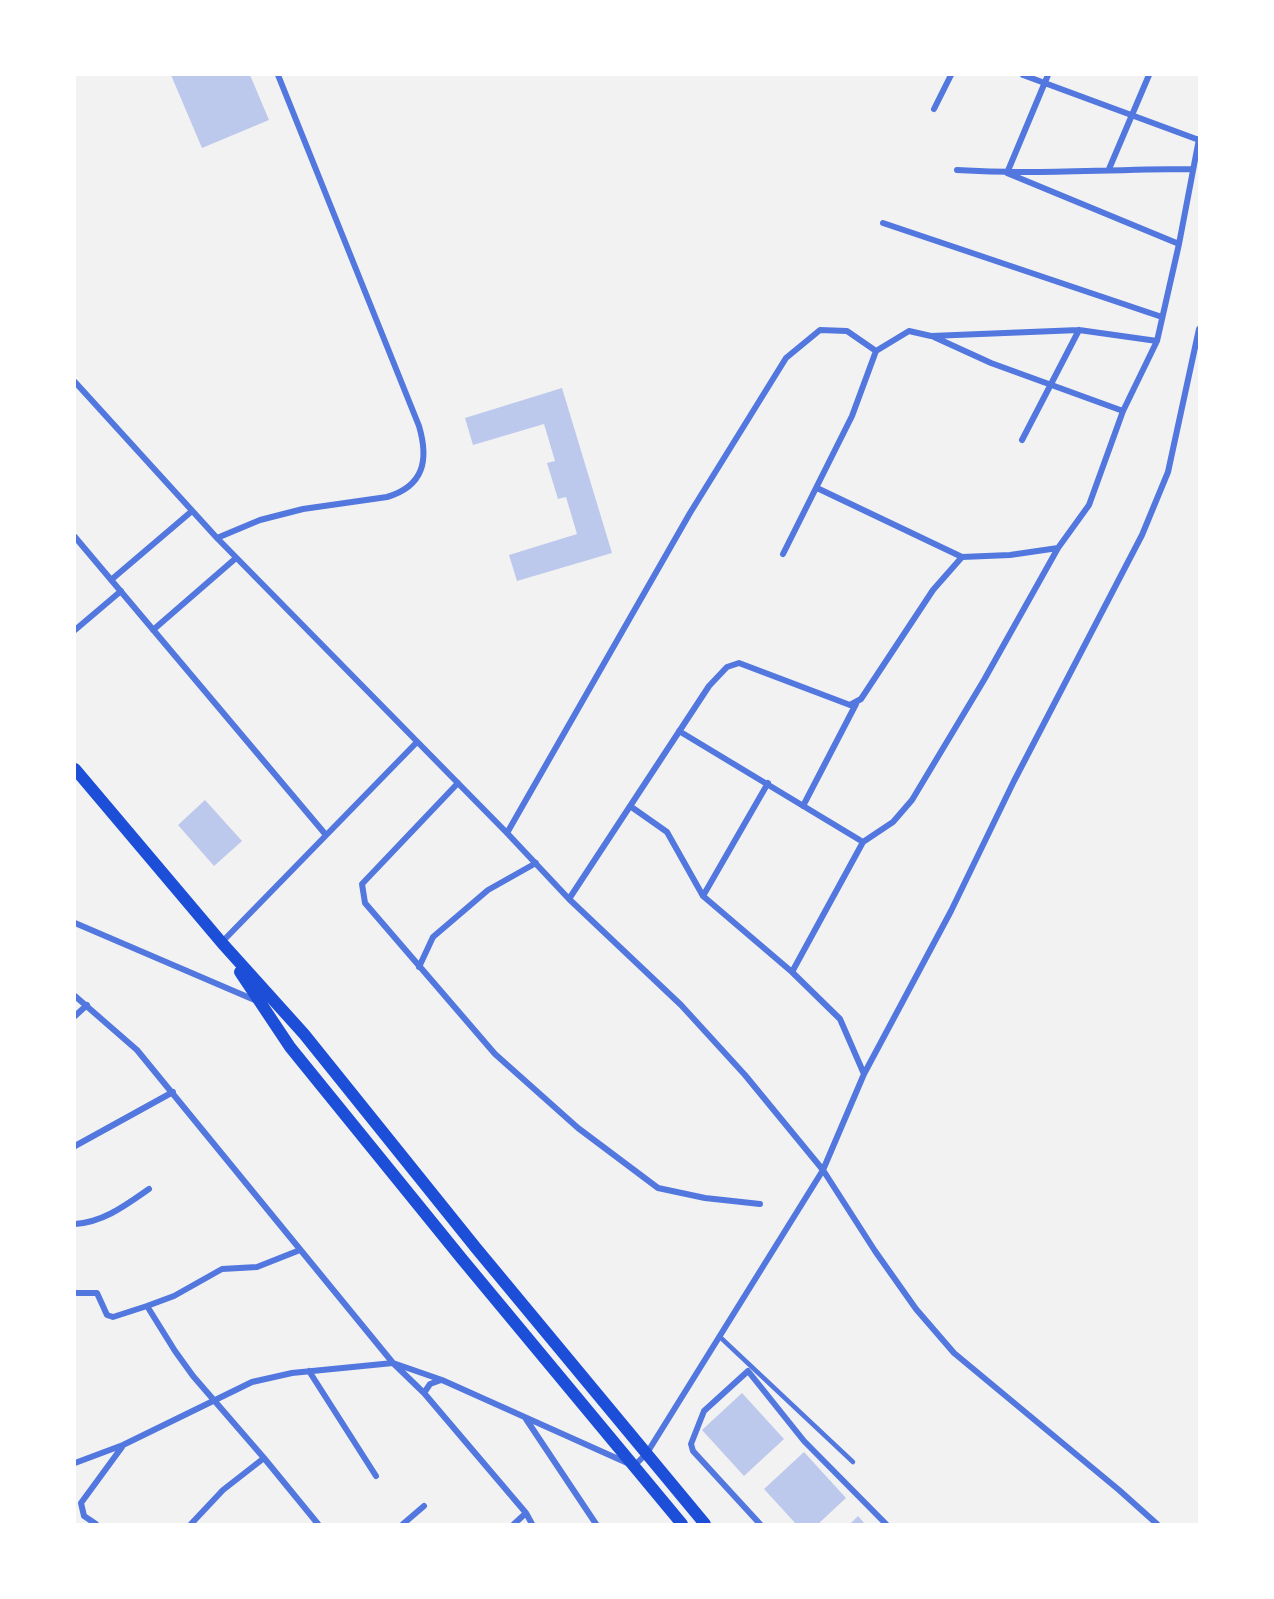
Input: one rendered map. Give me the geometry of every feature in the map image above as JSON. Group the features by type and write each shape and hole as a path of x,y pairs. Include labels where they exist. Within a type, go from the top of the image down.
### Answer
{"main road":[{"path":"75,769 222,943 304,1034 476,1248 705,1524"},
{"path":"222,943 290,1047 680,1524"}],"street":[{"path":"217,538 260,519 303,509 399,494 415,479 424,462 419,426 278,75"},
{"path":"934,109 951,75"},
{"path":"792,972 863,842 892,822 912,800 984,680 1058,548 1089,505 1123,411 1157,341 1199,140 1023,75"},
{"path":"1007,173 1048,75"},
{"path":"1109,169 1149,75"},
{"path":"957,170 1007,173 1192,169"},
{"path":"1007,173 1179,244"},
{"path":"883,223 1162,317"},
{"path":"75,1463 123,1445 252,1382 309,1371 393,1363 442,1380 634,1466 647,1453 823,1170 864,1074 951,911 1014,781 1149,519 1168,472 1199,329"},
{"path":"507,833 690,513 786,358 820,330 847,332 876,351"},
{"path":"931,336 1079,330 1157,341"},
{"path":"1022,440 1079,330"},
{"path":"783,554 852,416 876,351 909,331 931,336 991,363 1123,411"},
{"path":"75,382 217,538 569,899 681,1005 745,1075 823,1170 916,1309 954,1353 1157,1524"},
{"path":"817,488 962,556 1010,555 1058,548"},
{"path":"111,580 192,511"},
{"path":"75,537 326,835"},
{"path":"803,806 856,704 933,590 962,556"},
{"path":"153,630 237,558"},
{"path":"75,630 121,591"},
{"path":"569,899 709,686 727,667 739,663 844,703 856,704"},
{"path":"679,731 863,842"},
{"path":"222,943 417,742"},
{"path":"458,783 362,884 365,903 495,1054 578,1128 658,1188 705,1198 759,1204"},
{"path":"703,896 768,783"},
{"path":"630,806 667,832 703,896 792,972 840,1019 864,1074"},
{"path":"419,967 433,937 488,890 536,863"},
{"path":"75,923 259,1002"},
{"path":"75,996 137,1050 393,1363 423,1392 526,1513 532,1524"},
{"path":"75,1016 87,1005"},
{"path":"75,1146 173,1092"},
{"path":"75,1224 96,1221 109,1215 149,1189"},
{"path":"75,1293 97,1293 107,1315 113,1317 174,1296 222,1269 257,1267 300,1250"},
{"path":"147,1306 181,1360 264,1458 314,1522"},
{"path":"309,1371 376,1476"},
{"path":"760,1524 693,1451 691,1444 704,1411 748,1371 804,1441 886,1524"},
{"path":"423,1392 430,1384 442,1380"},
{"path":"526,1419 596,1524"},
{"path":"96,1524 84,1516 81,1503 123,1445"},
{"path":"191,1524 223,1490 264,1458"},
{"path":"403,1524 424,1506"},
{"path":"514,1524 526,1513"}],"lane":[{"path":"720,1336 853,1462"}],"building":[{"path":"171,75 250,75 269,120 202,148"},
{"path":"562,388 612,553 517,581 509,555 577,534 566,497 558,499 547,463 555,461 544,424 473,445 465,418"},
{"path":"205,800 242,841 214,866 178,825"},
{"path":"742,1393 784,1439 744,1476 702,1430"},
{"path":"804,1452 846,1498 818,1524 796,1524 764,1489"},
{"path":"858,1516 865,1524 850,1524"}]}
